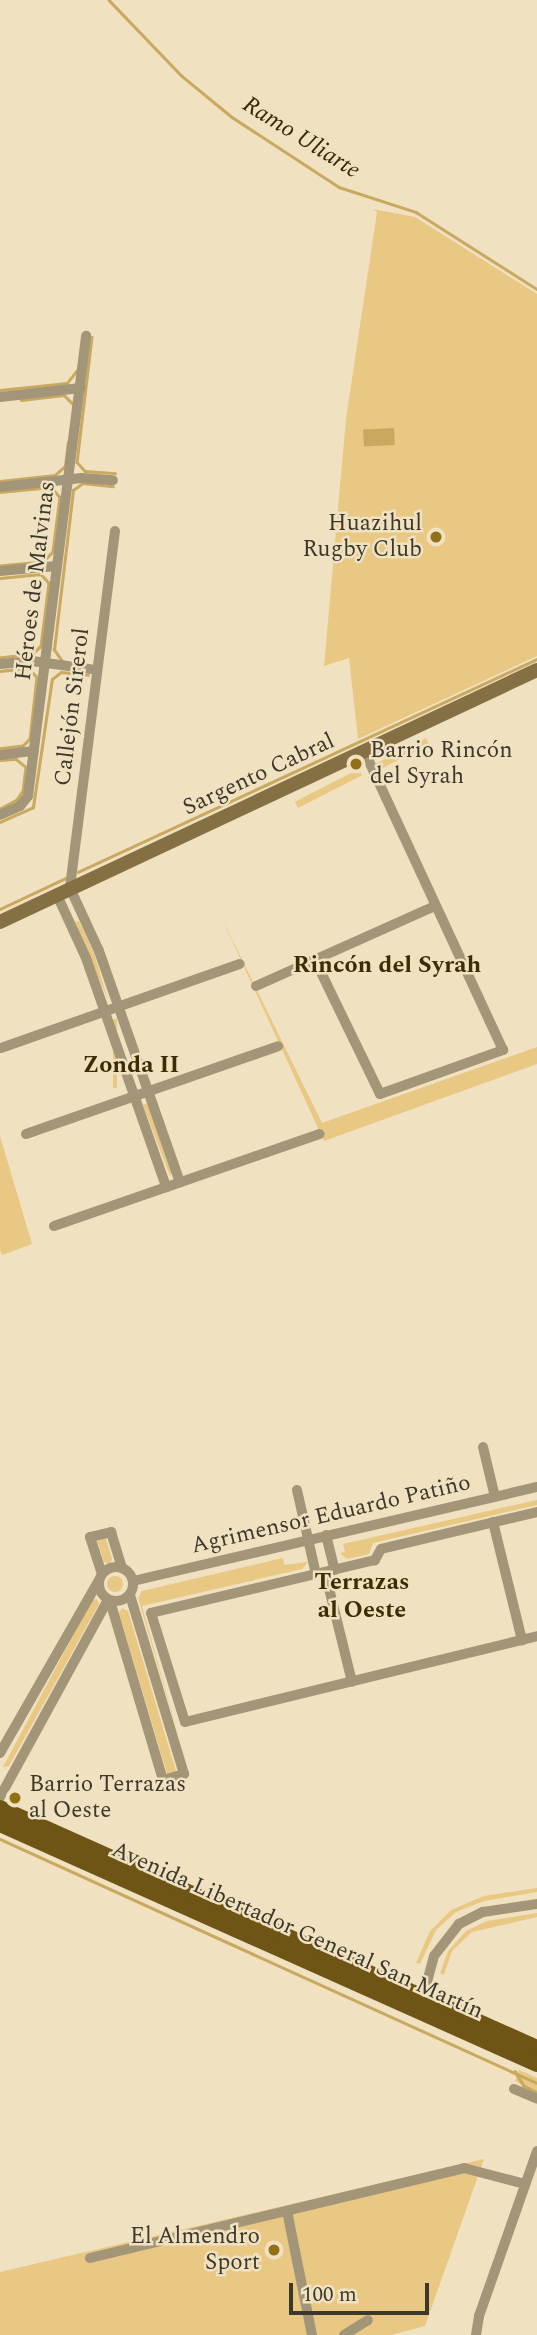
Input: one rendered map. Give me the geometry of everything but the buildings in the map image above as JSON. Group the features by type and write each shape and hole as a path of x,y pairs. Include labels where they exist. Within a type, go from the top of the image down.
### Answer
{"main road":[{"name":"Sargento Cabral","path":"0,922 537,670"},
{"name":"Avenida Libertador General San Martín","path":"0,1808 537,2064"},
{"name":"Avenida Libertador General San Martín","path":"0,1824 537,2048"}],"street":[{"name":"Héroes de Malvinas","path":"0,815 29,796 86,336"},
{"path":"0,397 80,388"},
{"path":"0,487 68,480 113,480"},
{"name":"Callejón Sirerol","path":"63,891 115,531"},
{"path":"0,571 57,566"},
{"path":"0,664 45,663 90,669"},
{"path":"0,755 34,751"},
{"path":"315,960 380,1094 503,1049 361,752"},
{"path":"63,891 118,1007 180,1182"},
{"path":"63,891 166,1187"},
{"path":"256,986 435,906"},
{"path":"1,1048 240,964"},
{"path":"26,1134 278,1046"},
{"path":"54,1226 318,1134"},
{"path":"483,1447 495,1497"},
{"name":"Agrimensor Eduardo Patiño","path":"133,1581 537,1487"},
{"path":"297,1490 308,1539 325,1572 352,1682"},
{"path":"537,1512 381,1549 374,1560 151,1613 185,1722 537,1636"},
{"path":"494,1522 522,1640"},
{"path":"111,1532 122,1568 133,1581 130,1595 184,1774 163,1780 109,1600 100,1591 101,1577 90,1538 111,1532"},
{"path":"325,1572 326,1535"},
{"path":"0,1753 101,1577 122,1568"},
{"path":"0,1797 109,1600 130,1595"},
{"path":"427,1982 434,1956 459,1924 483,1912 537,1904"},
{"path":"514,2089 537,2099"},
{"path":"476,2335 537,2151"},
{"path":"90,2258 464,2168 481,2169 525,2184"},
{"path":"287,2211 312,2335"},
{"path":"344,2335 368,2320"}],"shaded area":[{"name":"Huazihul Rugby Club","path":"373,209 415,217 537,294 537,656 358,739 349,658 324,666 346,419 377,212"},
{"path":"394,428 395,445 364,447 363,430"},
{"path":"426,738 429,744 379,770 376,763"},
{"path":"359,769 362,775 298,808 295,802"},
{"path":"222,919 322,1123 537,1047 537,1064 324,1141"},
{"path":"79,921 94,953 108,1000 75,922"},
{"path":"113,1019 117,1019 117,1088 113,1088"},
{"path":"147,1103 172,1173 170,1176 143,1105"},
{"path":"0,1136 32,1244 2,1255 0,1249"},
{"path":"537,1500 537,1505 373,1543 369,1554 347,1559 340,1553 345,1552 343,1544"},
{"path":"104,1532 112,1559 110,1564 104,1562 95,1534"},
{"path":"283,1558 284,1565 308,1562 302,1569 142,1606 178,1734 138,1598 142,1591"},
{"path":"112,1576 118,1576 123,1584 121,1590 112,1592 107,1587 107,1581"},
{"path":"97,1599 99,1604 9,1766 3,1767 92,1600"},
{"path":"122,1608 128,1611 178,1778 169,1780 119,1613"},
{"path":"537,1888 537,1892 484,1901 456,1912 436,1930 420,1964 416,1963 430,1931 451,1910 484,1896"},
{"path":"537,1913 537,1917 472,1932 452,1951 444,1975 440,1973 448,1951 466,1931 487,1921"},
{"path":"519,2070 537,2078 537,2091 515,2081"},
{"name":"El Almendro Sport","path":"484,2159 425,2326 391,2335 0,2335 0,2272"}],"waterway":[{"name":"Ramo Uliarte","path":"109,0 182,76 232,117 339,187 416,212 537,289"},
{"path":"92,337 77,462 85,471 115,473"},
{"path":"0,390 67,383 77,370"},
{"path":"21,400 64,395 73,404"},
{"path":"0,481 55,475 65,466 68,442"},
{"path":"62,661 54,650 73,490 83,483 113,486"},
{"path":"0,492 51,487 60,497 53,552 43,562 0,566"},
{"path":"0,578 41,574 49,583 41,646 33,654 0,658"},
{"path":"78,872 537,659"},
{"path":"0,671 28,668 37,677 30,739 23,746 0,749"},
{"path":"0,822 33,807 52,679 61,672 88,675"},
{"path":"0,760 16,759 26,767 23,791 17,800 0,809"},
{"path":"0,909 66,878"},
{"path":"0,1839 537,2083"},
{"path":"515,2071 524,2086 537,2092"}],"place":[{"name":"Huazihul Rugby Club","path":"436,537"},
{"name":"Barrio Rincón del Syrah","path":"356,764"},
{"name":"Barrio Terrazas al Oeste","path":"15,1798"},
{"name":"El Almendro Sport","path":"274,2250"}],"district":[{"name":"Rincón del Syrah","path":"387,966"},
{"name":"Zonda II","path":"131,1066"},
{"name":"Terrazas al Oeste","path":"362,1597"}]}
